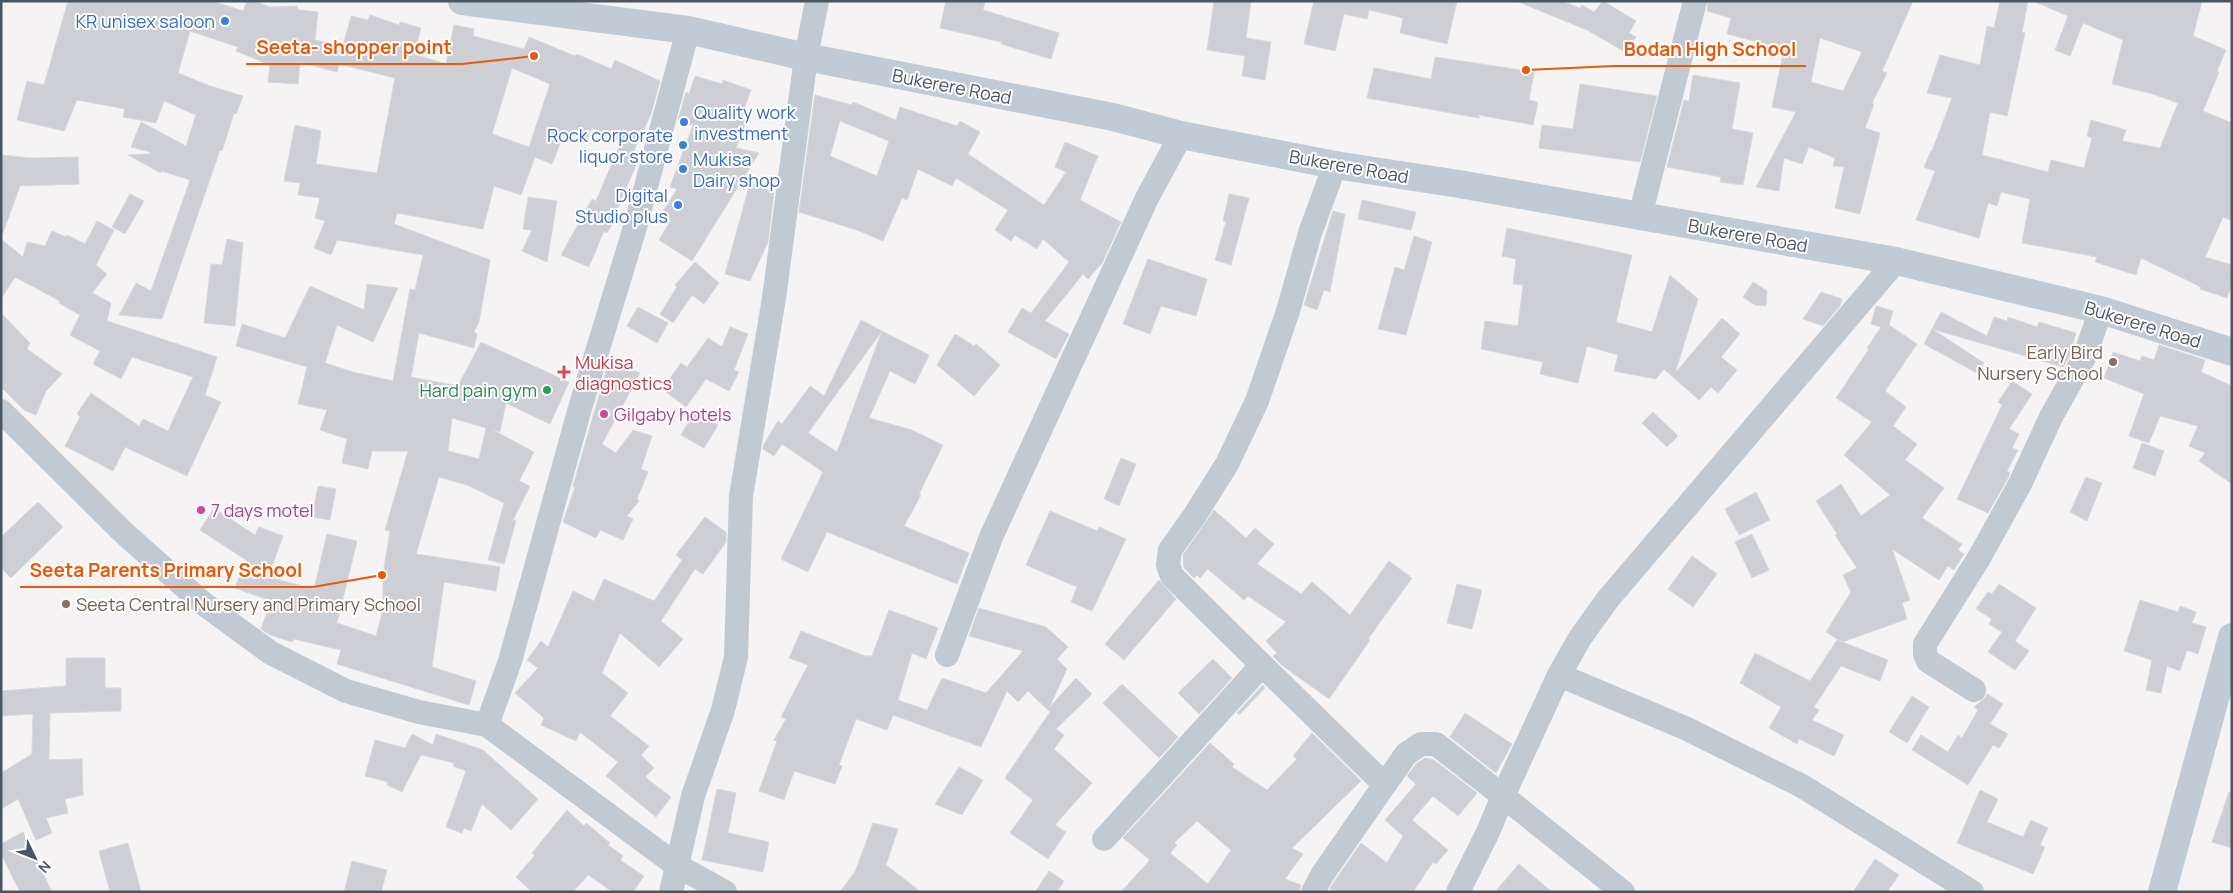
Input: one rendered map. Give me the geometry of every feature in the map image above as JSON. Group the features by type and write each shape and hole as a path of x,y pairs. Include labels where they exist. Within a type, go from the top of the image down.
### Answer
{"main road":[{"name":"Bukerere Road","path":"462,1 688,30 806,57 1113,117 1181,135 1335,166 1459,184 1896,261 2101,310 2232,352"},
{"path":"2162,892 2232,637"}],"street":[{"path":"670,892 693,796 723,710 736,657 741,496 774,298 806,57 817,1"},
{"path":"1640,216 1695,1"},
{"path":"487,725 510,661 580,408 636,224 688,30"},
{"path":"947,655 994,529 1147,198 1181,135"},
{"path":"1335,166 1310,234 1288,311 1257,401 1227,464 1195,515 1170,550 1168,565 1172,576 1384,784"},
{"path":"1458,892 1488,832 1559,675 1580,638 1608,599 1896,261"},
{"path":"1974,690 1928,661 1925,654 1925,644 1979,558 2020,484 2051,417 2084,358 2101,310"},
{"path":"1,411 125,534 204,604 271,653 346,690 419,712 487,725 676,865 725,892"},
{"path":"1104,839 1262,665"},
{"path":"1559,675 1685,728 1802,786 1972,892"},
{"path":"1313,892 1322,875 1384,784 1406,754 1421,744 1436,744 1623,892"}],"building":[{"path":"68,1 212,1 243,11 247,1 254,1 270,7 297,6 298,10 318,12 315,40 343,46 351,16 368,20 370,15 399,25 400,22 421,28 414,54 446,64 454,25 474,29 473,36 524,49 529,37 575,56 577,54 611,69 615,60 660,81 651,114 632,155 639,158 616,212 618,214 607,233 604,231 589,267 561,255 592,199 596,201 621,142 592,128 586,141 565,131 552,164 535,157 521,195 494,186 483,229 397,213 394,224 490,260 479,322 474,332 477,334 474,348 419,333 411,377 458,386 481,342 569,382 550,424 506,403 500,432 491,429 534,452 519,481 530,486 513,520 516,521 504,564 488,560 504,503 467,485 439,477 416,554 500,567 496,591 444,582 432,667 476,681 469,705 337,664 341,650 294,639 292,642 270,635 261,629 271,601 235,588 246,560 200,530 214,508 255,535 259,527 283,536 268,577 314,589 327,534 357,541 337,623 376,636 383,610 383,574 390,531 385,530 408,451 372,451 368,469 342,463 347,439 320,430 327,410 298,404 307,367 236,346 242,324 285,338 310,286 364,310 367,284 398,288 373,342 337,325 325,363 353,372 393,381 410,289 415,290 423,255 337,240 331,255 314,248 325,221 315,218 320,198 298,195 300,183 284,181 295,125 321,131 316,164 377,173 395,78 339,64 337,72 300,62 298,84 268,82 270,65 236,51 238,47 190,31 178,73 210,86 243,96 236,114 234,113 222,151 220,150 162,319 119,315 136,283 151,291 190,180 162,171 161,173 128,155 150,154 150,152 131,147 141,122 186,146 196,115 164,101 156,123 123,117 125,109 77,100 64,131 17,120 27,81 44,85","holes":["512,68 550,84 529,147 492,134","452,418 486,428 479,459 448,451"]},
{"path":"946,1 985,1 983,10 1059,33 1051,59 1001,44 1002,42 940,28"},
{"path":"1214,1 1251,1 1246,38 1271,42 1265,80 1242,76 1245,56 1207,50"},
{"path":"1314,1 1457,1 1447,44 1400,33 1403,18 1369,10 1367,19 1344,14 1335,51 1304,44"},
{"path":"1516,1 1561,1 1580,8 1582,5 1594,12 1603,1 1636,21 1629,33 1636,37 1627,53 1587,30"},
{"path":"1708,1 1913,1 1882,71 1887,73 1872,103 1874,104 1865,128 1880,133 1860,214 1835,208 1844,167 1833,166 1835,158 1809,147 1802,164 1784,158 1779,191 1756,187 1796,112 1772,107 1784,49 1727,34 1731,18 1707,11","holes":["1820,38 1862,52 1843,91 1811,82"]},
{"path":"2000,1 2028,1 2022,32 2025,33 2007,116 1990,112 1982,155 2048,172 2051,160 2084,168 2092,138 2087,136 2091,120 2126,130 2122,141 2160,148 2178,103 2153,94 2112,84 2123,40 2083,23 2070,56 2055,50 2068,16 2033,1 2202,1 2193,36 2226,50 2203,111 2232,123 2232,221 2223,217 2205,257 2232,265 2232,284 2227,298 2200,289 2201,287 2141,258 2136,275 2095,262 2097,257 2022,243 2030,199 2001,192 1997,206 1988,203 1979,238 1916,220 1935,171 1924,167 1952,98 1927,93 1940,55 1980,65 1987,26 1994,28"},
{"path":"1435,57 1534,72 1529,100 1538,102 1533,125 1479,115 1479,118 1367,98 1374,68 1431,79"},
{"path":"1693,75 1740,83 1732,129 1753,133 1743,185 1720,182 1721,177 1667,167 1684,100 1689,101"},
{"path":"695,76 722,84 723,80 751,90 741,117 747,119 736,148 759,153 692,261 659,240 671,220 661,214 677,189 670,187 693,125 678,120 686,92 689,94"},
{"path":"1580,84 1657,96 1640,162 1539,148 1542,125 1573,129"},
{"path":"815,95 852,105 853,102 896,120 900,107 957,126 960,121 980,132 968,154 1044,205 1066,172 1055,167 1065,142 1098,156 1080,200 1121,222 1102,263 1088,279 1083,274 1045,321 1069,334 1056,359 1008,332 1022,308 1031,313 1069,262 1043,239 1037,249 1015,235 1011,241 995,230 1008,210 956,178 952,186 918,169 907,200 902,198 883,241 857,230 799,212","holes":["840,121 889,141 877,176 830,156"]},
{"path":"1,155 32,158 78,157 79,184 20,186 3,233 1,233"},
{"path":"750,183 774,192 768,242 750,281 725,274"},
{"path":"130,194 144,201 125,234 112,227"},
{"path":"1229,194 1249,198 1231,265 1215,260 1226,222 1223,221"},
{"path":"528,197 557,201 547,262 522,251 532,230 523,229"},
{"path":"1362,200 1416,212 1411,230 1358,219"},
{"path":"1333,211 1345,214 1330,292 1324,290 1317,310 1304,305"},
{"path":"97,221 114,230 96,265 107,274 92,293 111,303 107,321 217,357 205,395 221,402 187,476 125,447 113,471 65,446 80,417 77,414 91,393 139,426 143,419 168,431 193,377 132,357 121,379 93,364 100,351 70,335 80,315 59,303 60,301 15,277 1,299 1,239 23,257 27,242 45,246 52,231 66,237 67,235 85,244"},
{"path":"1507,228 1632,255 1616,322 1652,332 1670,275 1698,299 1675,373 1722,318 1740,334 1721,357 1737,370 1718,393 1711,387 1699,400 1664,369 1656,379 1614,371 1618,355 1587,346 1578,383 1540,374 1543,362 1481,349 1485,321 1518,326 1523,285 1513,284 1516,259 1502,256"},
{"path":"1414,236 1432,242 1406,335 1378,329 1395,267 1404,270"},
{"path":"227,239 243,243 235,326 204,323 211,264 222,265"},
{"path":"1148,259 1207,279 1196,316 1161,306 1150,334 1123,324"},
{"path":"695,262 719,283 704,304 692,295 673,323 660,314 677,287 675,285"},
{"path":"1753,282 1767,291 1766,306 1755,305 1743,297"},
{"path":"1821,292 1842,299 1840,306 1823,326 1803,319"},
{"path":"1876,306 1893,311 1889,325 1917,344 1885,391 1906,407 1893,426 1917,444 1905,460 1944,488 1922,518 1962,544 1958,550 1964,554 1954,570 1948,566 1939,580 1892,549 1910,600 1902,603 1907,619 1842,642 1826,632 1851,592 1843,575 1857,568 1835,535 1837,534 1816,501 1841,484 1861,516 1890,495 1844,455 1872,422 1836,398 1869,349 1867,348 1881,327 1871,324"},
{"path":"638,307 668,323 657,343 627,326"},
{"path":"1941,312 1987,336 1994,317 2007,321 2008,317 2037,327 2039,322 2076,333 2069,357 2063,367 1932,329 1984,363 1977,373 1924,344"},
{"path":"1,313 30,343 27,349 62,374 46,391 36,415 24,410 1,387"},
{"path":"861,320 929,355 915,384 890,371 869,418 912,430 943,445 919,494 921,495 904,526 969,553 957,584 827,532 808,572 781,559 823,472 782,444 774,456 763,449 764,444 778,421 782,424 810,386 824,396","holes":["882,331 837,452 808,433"]},
{"path":"730,327 748,334 734,370 739,372 729,391 706,379 686,407 662,389 681,363 687,367 708,338 722,347"},
{"path":"955,334 974,346 976,344 1000,365 974,396 937,365"},
{"path":"2159,345 2205,360 2201,372 2232,386 2232,484 2199,461 2205,453 2189,446 2198,426 2160,416 2149,443 2129,436 2144,394 2104,378 2113,352 2140,361 2142,356 2154,360"},
{"path":"609,361 640,373 602,444 616,453 633,430 652,436 641,469 648,472 637,499 639,501 627,516 633,519 623,540 600,530 596,538 563,522 575,487 573,486"},
{"path":"2012,381 2032,394 2009,429 2019,434 2012,448 2018,450 2007,471 2010,473 2008,478 1988,513 1957,499 2002,405 1998,402"},
{"path":"695,411 718,425 704,448 681,435"},
{"path":"1653,412 1678,436 1667,447 1642,423"},
{"path":"2142,443 2164,451 2155,476 2133,468"},
{"path":"1121,458 1136,464 1119,506 1104,499"},
{"path":"2086,477 2102,483 2087,521 2070,512"},
{"path":"318,486 336,489 330,520 312,517"},
{"path":"1756,492 1770,520 1739,535 1725,509"},
{"path":"38,502 63,527 11,578 1,568 1,537"},
{"path":"1214,510 1246,538 1255,528 1274,544 1257,564 1301,594 1312,582 1350,615 1389,561 1412,578 1368,639 1370,640 1329,699 1283,666 1273,656 1277,653 1266,641 1286,622 1248,596 1244,600 1208,569 1200,578 1197,575 1194,578 1184,568 1183,555"},
{"path":"1050,511 1097,531 1099,527 1126,539 1092,611 1071,602 1077,587 1026,565"},
{"path":"705,517 726,532 726,542 703,574 695,569 661,621 683,639 659,667 620,633 602,673 628,693 610,716 649,746 641,755 654,768 645,777 671,797 656,817 606,776 618,762 580,732 576,741 541,725 544,718 515,693 538,668 527,660 541,641 548,647 573,591 594,601 604,579 654,601 682,560 676,555"},
{"path":"1752,534 1769,570 1752,578 1735,542"},
{"path":"1692,556 1717,574 1693,607 1668,589"},
{"path":"1159,580 1176,599 1124,660 1105,644"},
{"path":"1457,584 1482,590 1472,629 1447,623"},
{"path":"1999,584 2036,608 2015,641 2029,651 2015,670 1988,652 2002,632 1989,624 1992,619 1976,609 1988,592 1992,594"},
{"path":"2140,600 2178,612 2180,606 2196,612 2192,623 2206,627 2198,654 2187,650 2180,671 2167,666 2161,693 2146,690 2152,660 2124,651"},
{"path":"979,608 1046,627 1068,647 1057,659 1067,669 1049,708 1076,678 1092,694 1056,729 1064,735 1054,749 1092,783 1055,825 1066,832 1048,859 1010,833 1033,800 1005,778 1050,712 1028,691 1018,702 1007,691 981,747 893,715 887,730 856,719 839,765 842,766 835,784 794,771 784,800 759,791 777,741 774,740 786,719 781,717 808,665 789,658 801,631 865,656 872,656 889,610 938,628 926,659 912,653 898,700 927,710 942,678 986,693 1023,651 969,636"},
{"path":"1837,640 1888,660 1880,681 1841,666 1814,707 1819,710 1812,720 1844,735 1834,756 1799,739 1797,744 1769,728 1781,707 1740,683 1755,653 1810,681"},
{"path":"66,658 105,658 105,688 121,688 121,711 50,713 49,760 82,759 83,795 65,799 68,813 46,818 52,833 36,840 18,799 1,809 1,773 32,754 33,714 1,716 1,691 66,686"},
{"path":"1213,659 1232,678 1199,714 1178,693"},
{"path":"1122,684 1178,737 1159,758 1103,703"},
{"path":"1263,685 1265,688 1239,715 1237,713"},
{"path":"1987,694 2003,704 1990,724 2008,734 1999,748 1993,745 1968,785 1912,750 1921,735 1948,752 1958,735 1962,738 1978,710 1974,707"},
{"path":"1912,696 1929,707 1907,743 1889,732"},
{"path":"1465,713 1512,744 1496,773 1450,737"},
{"path":"1312,733 1361,781 1292,848 1303,854 1285,879 1301,885 1299,892 1121,892 1150,860 1123,838 1210,743 1234,764 1232,767 1267,790 1297,759 1293,756","holes":["1197,821 1231,850 1208,884 1170,853 1177,845 1174,843"]},
{"path":"412,734 433,745 436,734 483,750 538,799 511,830 482,804 471,831 464,828 462,833 446,827 466,771 453,766 454,763 421,755 402,792 387,785 388,782 365,776 375,740 405,748"},
{"path":"1425,758 1434,760 1477,793 1458,816 1433,796 1412,820 1448,850 1436,864 1433,862 1413,892 1334,892 1330,889 1361,843 1387,863 1403,836 1385,820 1416,784 1407,776 1416,764"},
{"path":"959,767 983,780 962,815 935,804"},
{"path":"717,789 736,793 728,833 769,842 763,872 702,860"},
{"path":"1980,790 1998,799 1987,822 2023,837 2031,820 2048,828 2040,845 2045,847 2033,874 1957,843"},
{"path":"2229,792 2232,792 2232,848 2212,842"},
{"path":"567,810 584,826 586,823 610,843 608,845 623,856 620,860 644,876 633,892 613,892 588,875 573,892 532,892 516,877 535,855 532,853"},
{"path":"873,823 898,829 886,865 921,892 840,892 855,872"},
{"path":"23,832 52,892 20,892 1,854 1,844"},
{"path":"128,843 141,892 110,892 99,851"},
{"path":"1875,859 1899,875 1887,892 1853,892"},
{"path":"352,861 387,870 381,892 344,892"},
{"path":"1519,864 1552,892 1495,892"},
{"path":"1049,871 1064,881 1057,892 1035,892"}],"place":[{"name":"KR unisex saloon","path":"225,21"},
{"name":"Seeta- shopper point","path":"534,56"},
{"name":"Bodan High School","path":"1526,70"},
{"name":"Quality work investment","path":"684,122"},
{"name":"Rock corporate liquor store","path":"683,145"},
{"name":"Mukisa Dairy shop","path":"683,169"},
{"name":"Digital Studio plus","path":"678,205"},
{"name":"Early Bird Nursery School","path":"2113,362"},
{"name":"Mukisa diagnostics","path":"564,372"},
{"name":"Hard pain gym","path":"547,390"},
{"name":"Gilgaby hotels","path":"604,414"},
{"name":"7 days motel","path":"201,510"},
{"name":"Seeta Parents Primary School","path":"382,575"},
{"name":"Seeta Central Nursery and Primary School","path":"66,604"}]}
